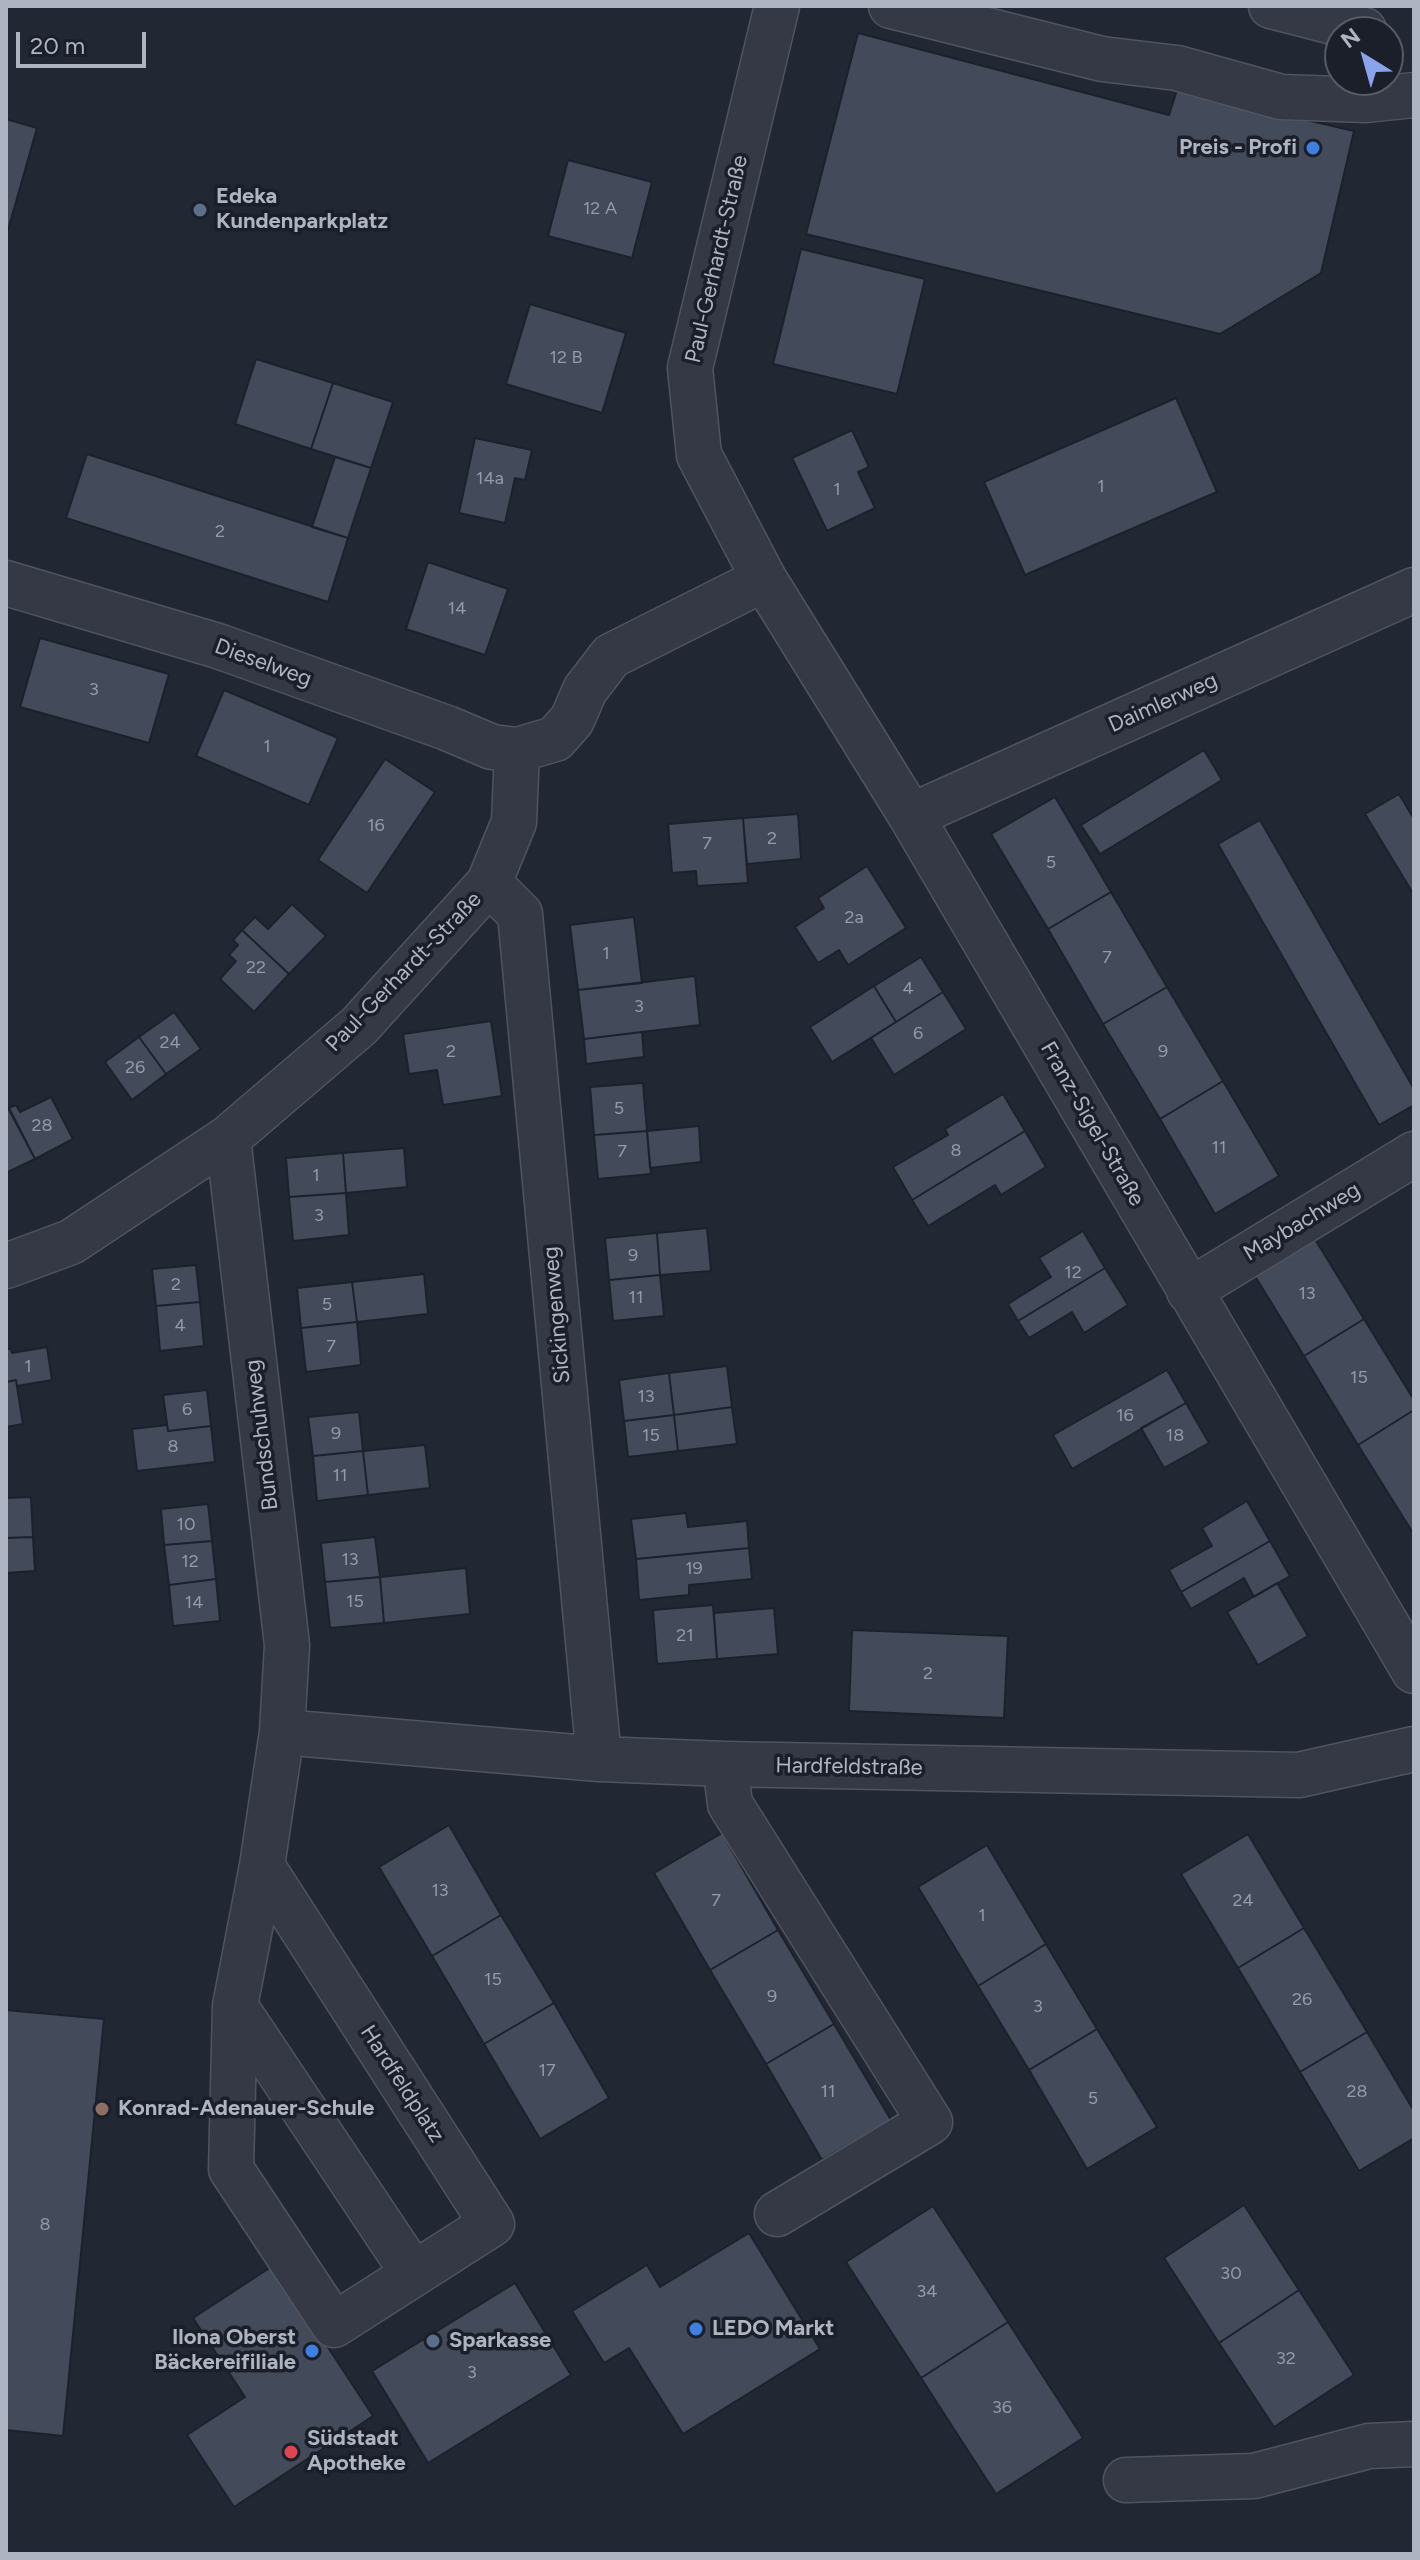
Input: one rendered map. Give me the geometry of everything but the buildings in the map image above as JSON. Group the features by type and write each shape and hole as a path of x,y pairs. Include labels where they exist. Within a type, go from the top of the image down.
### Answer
{"street":[{"name":"Paul-Gerhardt-Straße","path":"764,579 699,455 690,368 777,6"},
{"path":"891,6 1102,59 1177,68 1281,97 1366,100 1414,95"},
{"path":"1271,6 1324,20"},
{"path":"517,750 555,739 572,720 585,690 611,656 764,579"},
{"name":"Franz-Sigel-Straße","path":"764,579 911,816 1414,1671"},
{"name":"Dieselweg","path":"6,583 218,646 492,747 517,750"},
{"name":"Daimlerweg","path":"911,816 1414,590"},
{"name":"Paul-Gerhardt-Straße","path":"6,1266 71,1242 228,1138 359,1026 489,883 514,822 517,750"},
{"name":"Sickingenweg","path":"489,883 520,914 599,1759"},
{"name":"Bundschuhweg","path":"228,1138 287,1645 282,1732"},
{"name":"Maybachweg","path":"1189,1291 1414,1154"},
{"name":"Hardfeldstraße","path":"282,1732 599,1759 1299,1775 1414,1749"},
{"name":"Hardfeldplatz","path":"262,1866 492,2224 334,2325 231,2169 235,2006 262,1866 282,1732"},
{"path":"725,1764 730,1804 930,2122 777,2214"},
{"path":"235,2006 413,2273"},
{"path":"1126,2480 1254,2476 1369,2446 1414,2444"}],"place":[{"name":"Preis - Profi","path":"1313,148"},
{"name":"Edeka Kundenparkplatz","path":"200,210"},
{"name":"Konrad-Adenauer-Schule","path":"102,2109"},
{"name":"LEDO Markt","path":"696,2329"},
{"name":"Sparkasse","path":"433,2341"},
{"name":"Ilona Oberst Bäckereifiliale","path":"312,2351"},
{"name":"Südstadt Apotheke","path":"291,2452"}]}
